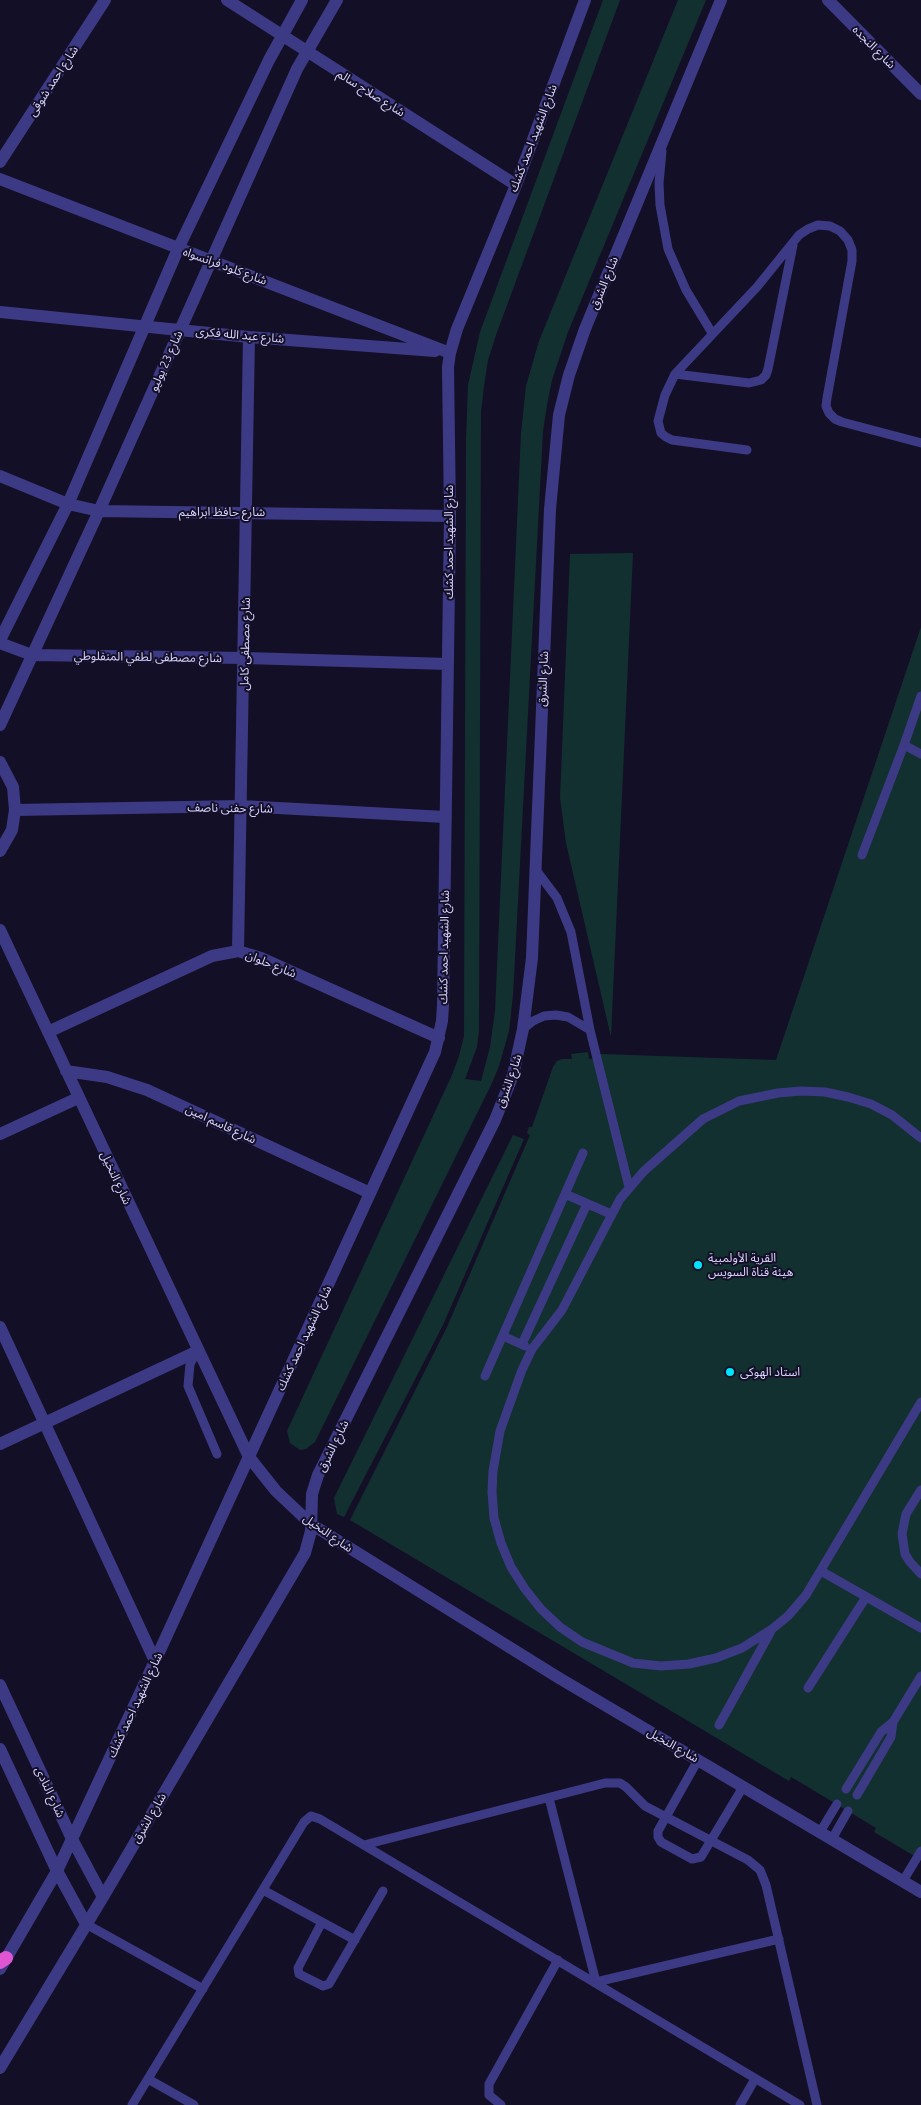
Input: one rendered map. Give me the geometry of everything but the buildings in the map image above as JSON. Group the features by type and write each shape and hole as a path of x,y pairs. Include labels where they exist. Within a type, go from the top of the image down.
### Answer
{"street":[{"name":"شارع احمد شوقى","path":"0,162 105,0"},
{"name":"شارع صلاح سالم","path":"227,0 516,184"},
{"path":"0,642 68,504 178,248 282,36 302,0"},
{"name":"شارع 23 يوليو","path":"0,725 100,511 211,259 306,51 337,0"},
{"name":"شارع الشهيد احمد كشك","path":"72,1839 429,1066 439,1038 443,1005 450,516 448,381 450,352 457,329 516,184 585,0"},
{"name":"شارع الشرق","path":"0,2068 103,1898 305,1553 310,1539 312,1494 318,1475 501,1105 513,1076 523,1029 532,958 550,509 559,415 569,375 585,329 720,0"},
{"name":"شارع النجده","path":"828,0 921,94"},
{"name":"شارع كلود فرانسواه","path":"0,179 450,352"},
{"name":"شارع عبد الله فكرى","path":"0,312 249,337 450,352"},
{"name":"شارع مصطفى كامل","path":"238,951 249,337"},
{"name":"شارع حافظ ابراهيم","path":"0,476 68,504 100,511 450,516"},
{"name":"شارع مصطفى لطفي المنفلوطي","path":"0,642 32,655 244,658 448,664"},
{"path":"0,762 13,787 15,810 12,830 0,851"},
{"name":"شارع حفنى ناصف","path":"15,810 241,806 445,817"},
{"name":"شارع النخيل","path":"0,930 249,1457 276,1491 311,1524 558,1678 921,1892"},
{"name":"شارع حلوان","path":"48,1032 212,956 238,951 261,958 439,1038"},
{"name":"شارع قاسم امين","path":"66,1072 107,1077 147,1090 370,1194"},
{"path":"0,1134 78,1098"},
{"path":"0,1327 155,1661"},
{"path":"0,1444 198,1351"},
{"name":"شارع النادى","path":"0,1685 72,1839 103,1898"},
{"path":"0,1749 57,1871 86,1924"},
{"path":"2,1963 57,1871 72,1839"}],"lane":[{"path":"663,139 659,198 668,249 686,290 712,333"},
{"path":"747,450 672,440 661,433 658,420 664,395 675,374 757,287 793,242 808,228 818,225 830,226 840,231 848,240 852,250 852,261 826,398 826,406 829,413 834,419 842,422 921,443"},
{"path":"675,374 749,383 761,380 766,375 793,242"},
{"path":"862,855 921,696"},
{"path":"904,744 921,754"},
{"path":"536,870 548,883 566,914 590,1030 629,1187"},
{"path":"523,1029 533,1021 544,1016 556,1015 568,1017 590,1030"},
{"path":"921,1138 892,1115 871,1104 825,1092 801,1091 758,1096 720,1108 703,1118 680,1137 629,1187 611,1214 562,1310 532,1348 519,1377 500,1431 494,1458 492,1492 494,1518 501,1543 511,1567 541,1609 560,1627 590,1646 633,1663 661,1666 689,1664 716,1658 742,1648 772,1629 788,1616 806,1595 921,1402"},
{"path":"485,1376 583,1153"},
{"path":"565,1194 611,1214"},
{"path":"522,1344 587,1204"},
{"path":"502,1336 532,1348"},
{"path":"198,1351 190,1364 188,1386 217,1454"},
{"path":"921,1490 906,1514 902,1534 905,1554 921,1574"},
{"path":"821,1571 921,1628"},
{"path":"808,1688 866,1597"},
{"path":"719,1725 772,1629"},
{"path":"846,1789 881,1732 893,1722 921,1676"},
{"path":"857,1795 891,1737 893,1722"},
{"path":"698,1760 658,1831 659,1839 692,1859 700,1857 743,1787"},
{"path":"364,1845 612,1782 626,1787 640,1803 748,1860 760,1870 766,1885 817,2105"},
{"path":"549,1798 596,1982"},
{"path":"820,1832 837,1804"},
{"path":"832,1839 848,1811"},
{"path":"132,2105 304,1822 311,1816 320,1819 596,1982 800,2105"},
{"path":"902,1881 921,1851"},
{"path":"263,1890 355,1940"},
{"path":"322,1922 298,1968 299,1974 323,1986 329,1984 383,1891"},
{"path":"86,1924 203,1989"},
{"path":"596,1982 779,1939"},
{"path":"501,2105 489,2094 490,2084 558,1960"},
{"path":"148,2079 194,2105"},
{"path":"740,2105 755,2079"}],"green space":[{"path":"603,0 620,0 496,335 488,360 481,412 479,1030 477,1047 465,1079 481,1081 490,1047 495,1011 521,433 526,386 539,341 678,0 706,0 568,332 552,380 547,405 543,431 513,995 509,1031 492,1083 315,1442 306,1449 300,1450 290,1443 287,1431 452,1075 464,1036 466,439 468,385 480,332"},
{"path":"633,553 611,1037 566,843 560,798 570,554"},
{"name":"القرية الأولمبية هيئة قناة السويس","path":"921,627 921,1860 874,1832 876,1828 803,1784 791,1777 789,1781 350,1520 447,1327 530,1135 527,1133 529,1127 532,1127 553,1067 557,1061 572,1059 571,1054 588,1052 589,1059 601,1058 601,1054 776,1060"},
{"path":"513,1135 524,1139 443,1325 344,1517 337,1514 334,1498"}],"place":[{"name":"القرية الأولمبية هيئة قناة السويس","path":"698,1265"},
{"name":"استاد الهوكى","path":"730,1372"}]}
